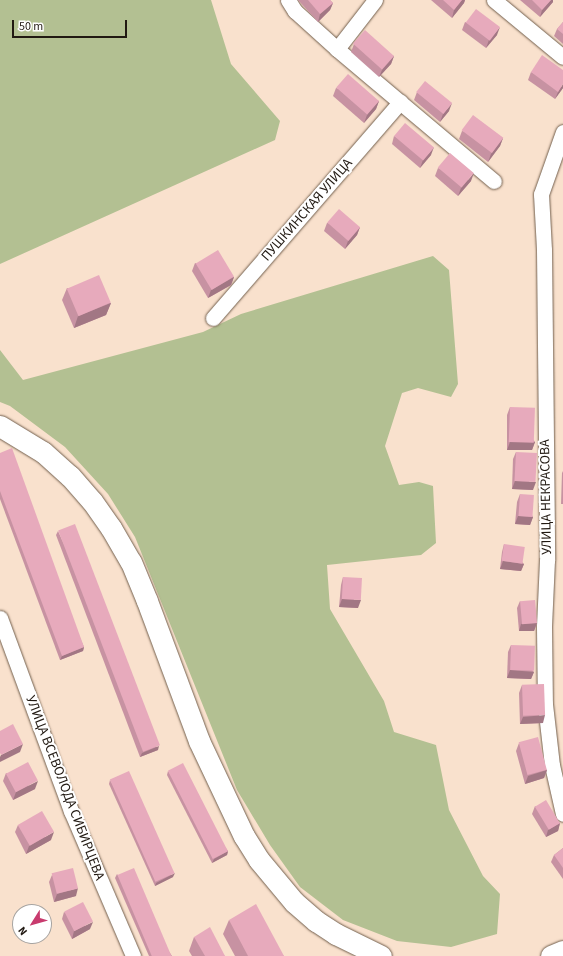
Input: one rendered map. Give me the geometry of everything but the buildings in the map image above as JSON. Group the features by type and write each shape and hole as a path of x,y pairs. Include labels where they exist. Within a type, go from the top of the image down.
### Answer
{"main road":[{"path":"0,426 43,452 70,476 92,501 111,528 131,562 199,741 235,818 259,860 294,902 316,921 342,937 381,956"},
{"path":"551,956 563,951"}],"street":[{"path":"288,0 296,12 337,49 494,181"},
{"path":"337,49 375,0"},
{"path":"494,0 563,57"},
{"name":"ПУШКИНСКАЯ УЛИЦА","path":"213,318 400,102"},
{"name":"УЛИЦА НЕКРАСОВА","path":"563,132 541,194 544,250 547,560 544,626 545,704 552,765 563,814"},
{"name":"УЛИЦА ВСЕВОЛОДА СИБИРЦЕВА","path":"0,618 71,811 133,956"}],"green space":[{"path":"0,0 211,0 231,64 280,121 275,140 0,264"},
{"path":"433,256 449,270 458,384 451,397 418,388 402,393 385,446 399,485 419,482 433,486 436,543 421,555 327,565 330,609 384,701 394,732 436,745 449,810 483,876 500,894 497,934 451,947 397,941 343,920 300,887 270,845 237,790 135,537 108,494 65,447 10,406 0,402 0,350 23,380 203,332 241,314"}]}
